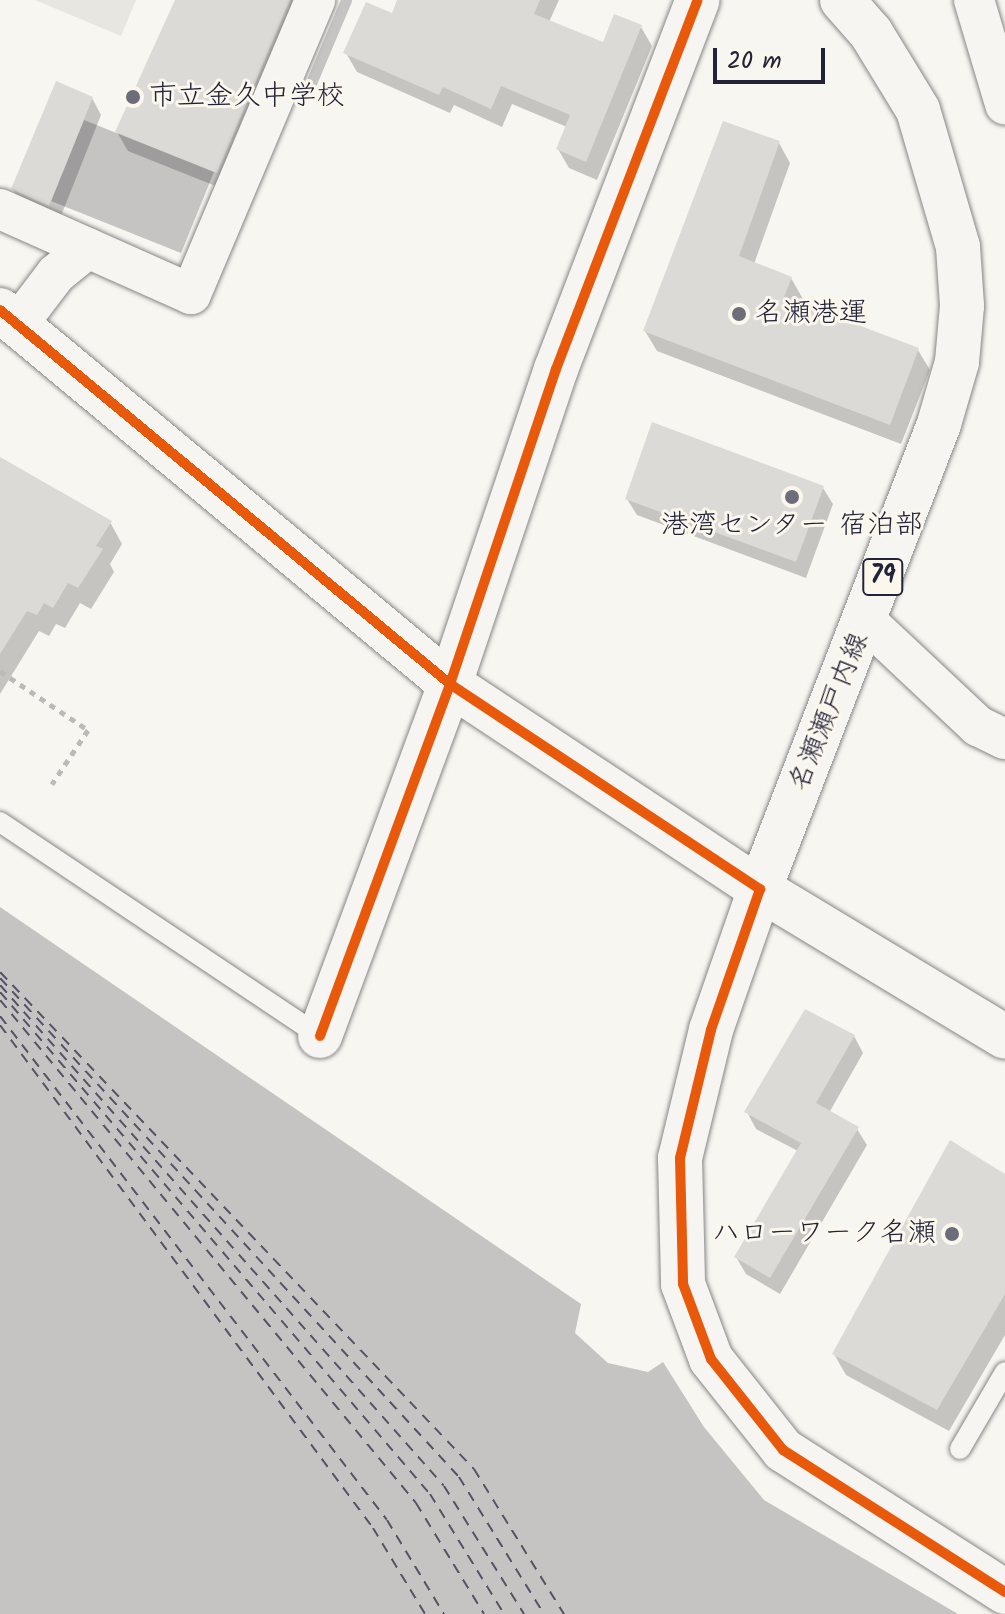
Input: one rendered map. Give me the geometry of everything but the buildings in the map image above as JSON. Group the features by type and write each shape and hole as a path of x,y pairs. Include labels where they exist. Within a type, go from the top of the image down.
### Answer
{"street":[{"path":"0,209 191,294 315,0"},
{"path":"320,1036 450,684 556,369 698,0"},
{"name":"名瀬瀬戸内線","path":"842,0 897,70 918,110 958,247 962,306 957,362 939,424 866,621 760,889 711,1030 680,1158 683,1284 711,1359 783,1450 1005,1592"},
{"path":"974,0 1005,104"},
{"path":"88,248 9,317 450,684 760,889 1005,1037"},
{"path":"866,621 978,726 1005,739"}],"lane":[{"path":"0,822 320,1036"},
{"path":"960,1449 1005,1372"}],"path":[{"path":"0,671 88,730 52,784"}],"shaded area":[{"path":"35,0 136,0 121,36"},
{"path":"84,120 214,172 181,253 51,201"},
{"path":"0,907 581,1304 575,1333 608,1363 648,1372 663,1362 704,1427 764,1500 958,1614 0,1614"}],"waterway":[{"path":"311,83 346,0"}],"ferry route":[{"path":"0,972 474,1469 564,1614"},
{"path":"0,978 459,1477 544,1614"},
{"path":"0,985 444,1486 524,1614"},
{"path":"0,992 430,1494 504,1614"},
{"path":"0,1000 416,1503 484,1614"},
{"path":"0,1016 387,1520 444,1614"},
{"path":"0,1025 373,1528 425,1614"}],"cycle path":[{"path":"320,1036 450,684 556,369 698,0"},
{"path":"0,310 450,684 760,889 711,1030 680,1158 683,1284 711,1359 783,1450 1005,1592"}],"place":[{"name":"市立金久中学校","path":"133,97"},
{"name":"名瀬港運","path":"739,314"},
{"name":"港湾センター 宿泊部","path":"792,497"},
{"name":"ハローワーク名瀬","path":"952,1234"}]}
